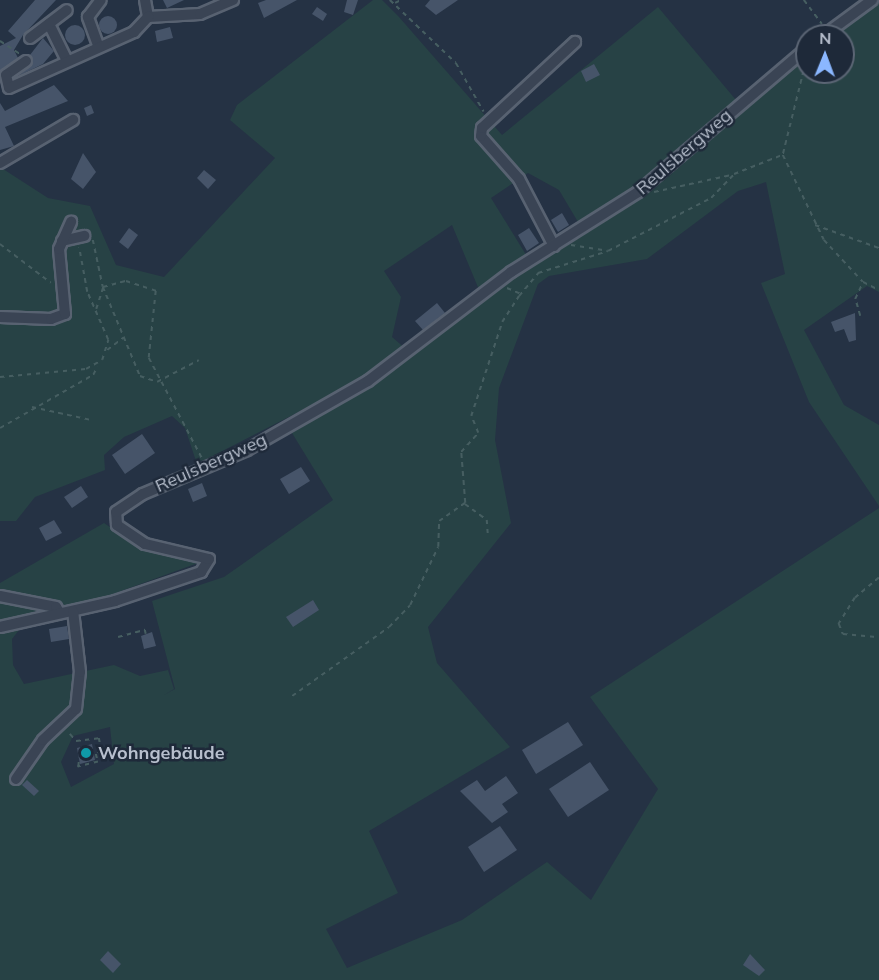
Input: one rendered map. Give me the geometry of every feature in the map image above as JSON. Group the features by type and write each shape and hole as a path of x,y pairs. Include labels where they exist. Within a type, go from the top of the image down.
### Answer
{"street":[{"path":"98,45 88,17 101,0"},
{"path":"145,0 148,17"},
{"path":"26,61 6,75 9,88 16,89 66,59 134,32 148,17 200,14 233,0"},
{"path":"840,24 872,0"},
{"path":"30,38 67,10"},
{"path":"49,24 66,59"},
{"path":"558,244 519,179 480,136 574,42"},
{"name":"Reulsbergweg","path":"0,627 157,588 207,567 210,559 156,548 130,536 114,517 130,501 247,450 368,381 498,283 638,192 795,58"},
{"path":"4,161 73,120"},
{"path":"0,317 57,319 67,309 68,296 59,260 62,241 71,222"},
{"path":"62,241 80,236"},
{"name":"Reulsbergweg","path":"0,596 56,607 59,612"},
{"path":"16,779 43,740 76,709 80,672 74,610"}],"path":[{"path":"390,0 456,63 490,124"},
{"path":"395,4 401,0"},
{"path":"804,0 820,24"},
{"path":"0,41 10,49 15,46 26,61"},
{"path":"800,84 783,154 815,225 834,255 863,282 879,290"},
{"path":"638,192 688,187 734,174 783,154"},
{"path":"488,536 487,519 465,503 461,452 478,433 471,416 502,322 521,294 538,273 608,251 711,198 734,174"},
{"path":"815,225 879,248"},
{"path":"80,236 95,243 103,287 125,337 135,370 157,382"},
{"path":"0,428 32,407 93,375 106,351 108,340 96,309 80,236"},
{"path":"0,244 68,296"},
{"path":"558,244 608,251"},
{"path":"103,287 126,281 156,291 147,349 157,382 206,467"},
{"path":"860,316 855,299 863,282"},
{"path":"498,283 521,294"},
{"path":"96,309 103,287"},
{"path":"106,351 125,337"},
{"path":"157,382 199,360"},
{"path":"0,377 97,366"},
{"path":"32,407 91,420"},
{"path":"292,696 389,627 410,605 438,547 439,521 465,503"},
{"path":"879,578 855,598 839,624 843,634 879,637"},
{"path":"118,637 145,630 146,634"},
{"path":"70,734 76,741 99,738 102,753 96,754 98,762 78,767 79,758"}],"green space":[{"path":"373,0 382,0 399,17 502,135 658,7 736,100 639,186 581,227 559,190 528,173 491,198 528,258 480,292 452,225 384,271 401,297 392,337 407,350 365,378 197,464 185,428 172,416 124,437 104,455 105,470 35,497 16,521 0,521 0,167 48,198 90,206 116,265 164,277 275,158 230,120 237,105"},
{"path":"879,3 879,292 867,286 804,330 844,405 879,425 879,506 809,402 761,283 785,274 766,182 738,191 647,259 549,276 538,284 499,388 495,440 511,523 428,627 437,663 510,747 369,831 398,893 326,929 347,968 462,920 547,862 591,900 658,789 590,697 879,508 879,980 0,980 0,583 104,523 145,551 198,563 99,599 33,612 12,639 13,665 24,684 114,665 140,676 168,670 174,689 164,695 175,689 152,601 224,577 333,500 292,433 379,380 524,266 617,212 795,66 795,84 855,84 855,24 850,24","holes":["110,727 114,764 71,787 61,762 73,736"]}],"building":[{"path":"35,0 56,0 23,35 14,50 18,58 0,71 0,46 16,38 8,31"},
{"path":"163,0 184,0 167,8"},
{"path":"266,0 297,0 264,18 258,3"},
{"path":"347,0 358,0 353,15 344,12"},
{"path":"430,0 458,0 436,15 425,6"},
{"path":"317,7 327,14 323,21 312,14"},
{"path":"104,16 112,16 117,21 115,32 104,34 99,29 99,21"},
{"path":"75,25 82,28 85,35 82,42 75,45 68,42 65,35 68,28"},
{"path":"170,27 173,38 157,42 155,31"},
{"path":"43,38 54,51 43,64 18,76 32,65 30,55"},
{"path":"594,64 600,75 586,82 581,71"},
{"path":"54,85 68,101 5,127 14,146 0,150 0,103 5,111"},
{"path":"91,105 94,113 87,116 84,108"},
{"path":"83,153 96,172 83,189 71,179"},
{"path":"204,170 216,180 208,189 197,178"},
{"path":"562,213 569,225 558,232 551,220"},
{"path":"129,228 138,235 128,249 119,242"},
{"path":"529,228 539,243 527,251 518,235"},
{"path":"437,303 445,313 423,330 415,321"},
{"path":"855,313 856,340 849,342 844,329 835,332 831,322"},
{"path":"142,434 155,453 125,474 112,455"},
{"path":"301,467 310,481 289,494 280,479"},
{"path":"202,483 207,496 193,502 188,489"},
{"path":"81,486 88,497 72,508 64,497"},
{"path":"54,520 62,533 46,541 39,528"},
{"path":"313,600 319,610 293,627 286,617"},
{"path":"67,626 69,639 51,642 49,629"},
{"path":"152,632 156,646 144,649 141,636"},
{"path":"568,722 583,745 536,774 522,750"},
{"name":"Wohngebäude","path":"92,744 95,760 80,764 77,748"},
{"path":"590,762 609,790 568,817 549,789"},
{"path":"506,776 518,793 502,804 508,812 492,823 460,791 477,780 485,791"},
{"path":"27,780 39,791 34,796 22,785"},
{"path":"500,826 517,850 484,872 468,847"},
{"path":"108,951 121,964 113,973 100,960"},
{"path":"750,954 765,970 759,976 743,965"}],"place":[{"name":"Wohngebäude","path":"86,753"}]}
